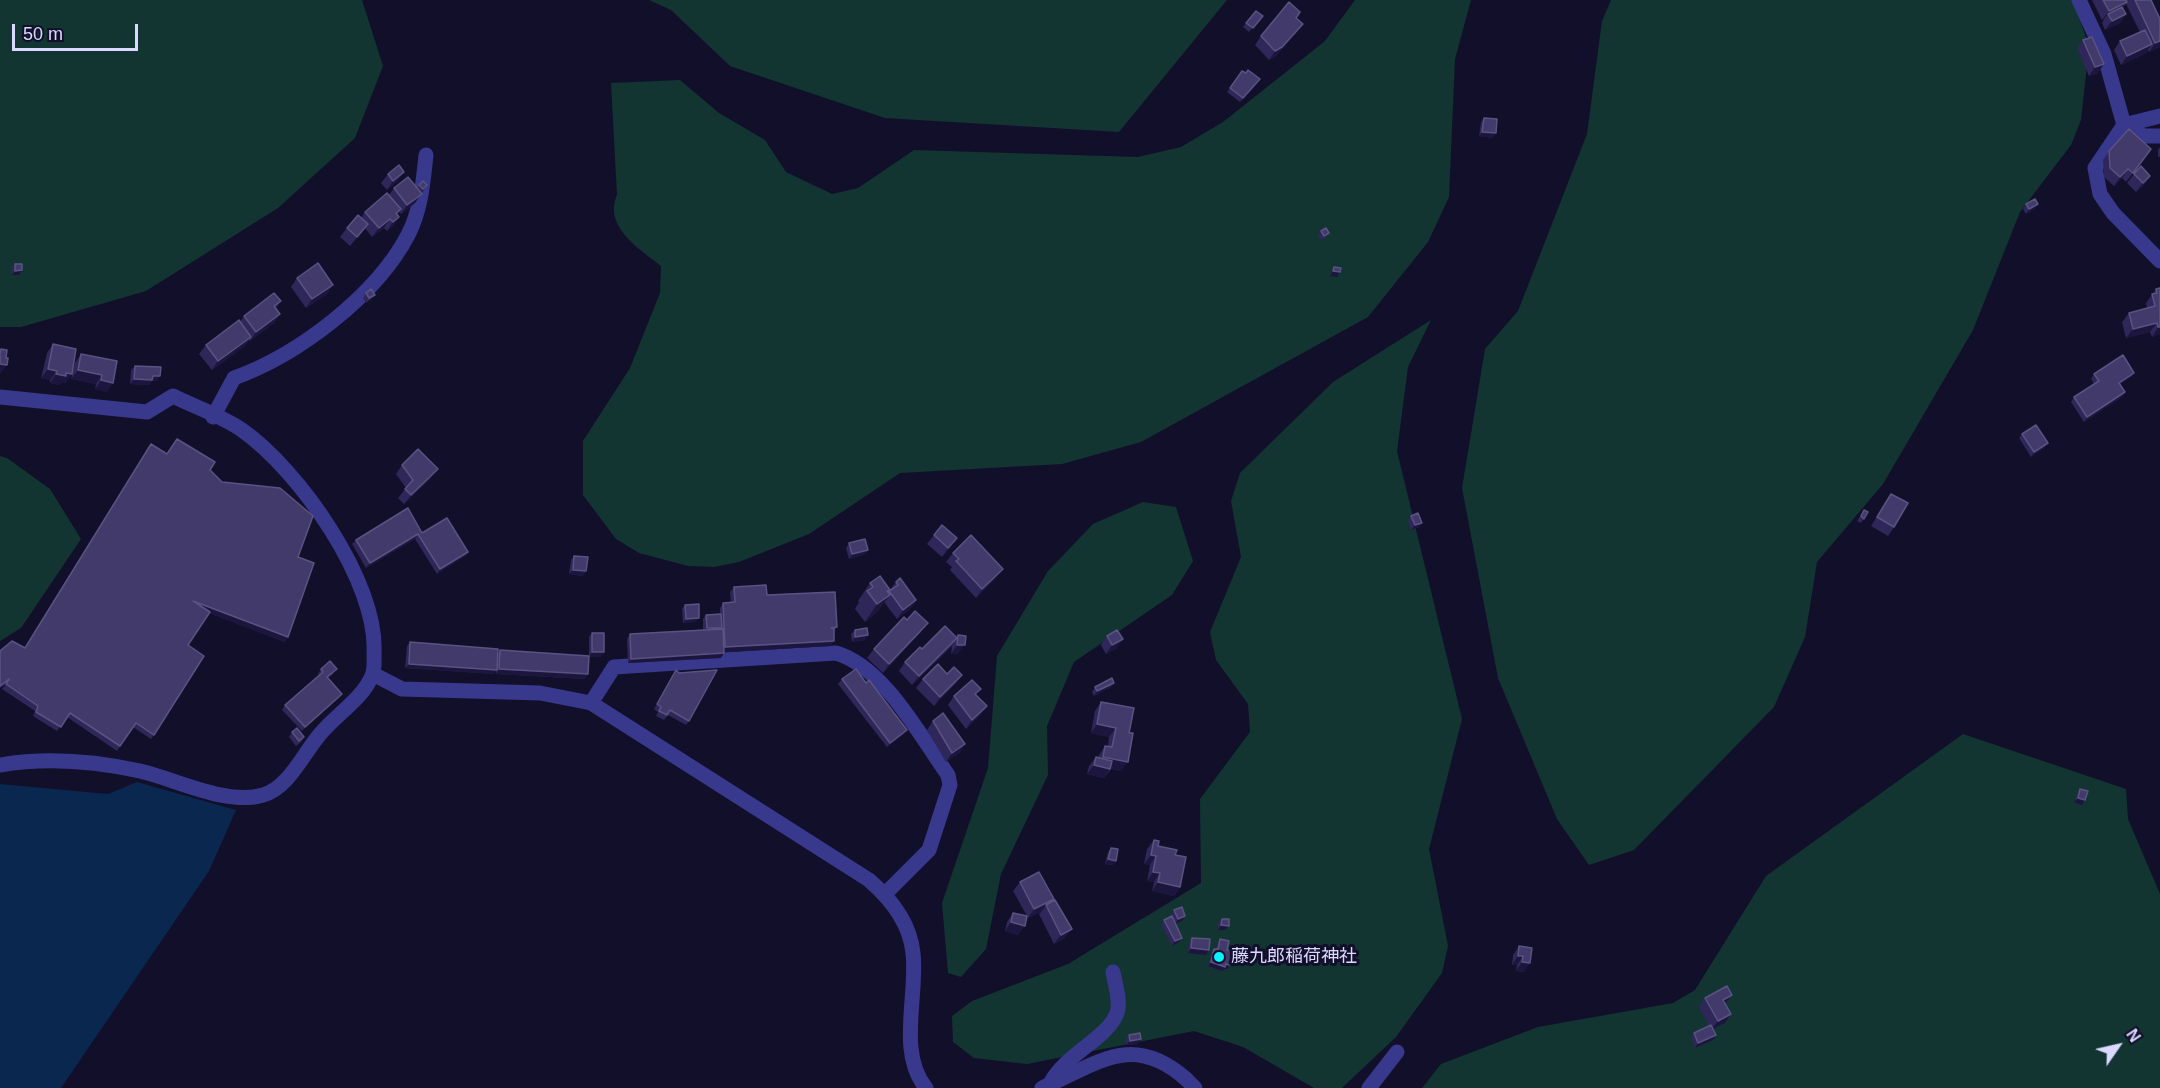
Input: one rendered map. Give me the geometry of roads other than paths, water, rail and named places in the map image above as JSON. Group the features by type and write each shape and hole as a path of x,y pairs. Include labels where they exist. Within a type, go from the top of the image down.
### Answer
{"street":[{"path":"2079,0 2104,54 2124,125 2144,136 2160,136"},
{"path":"2160,116 2124,125 2095,168 2100,194 2112,213 2160,261"},
{"path":"213,417 234,378 262,368 341,314 374,283 408,235 422,197 426,155"},
{"path":"0,397 147,412 173,396 241,429 282,464 313,504 362,585 375,632 373,674 364,687 321,732 292,771 280,784 264,795 245,797 224,795 141,771 110,766 30,759 0,765"},
{"path":"591,703 614,667 836,653 851,658 883,684 948,775 950,785 929,850 885,894"},
{"path":"373,674 402,689 540,693 591,703 839,861 885,894 902,921 913,951 911,1038 914,1061 926,1088"},
{"path":"1046,1086 1067,1061 1111,1024 1118,1012 1118,997 1113,972"},
{"path":"1369,1088 1397,1052"},
{"path":"1046,1086 1109,1059 1129,1053 1149,1055 1169,1064 1191,1084"}],"water":[{"path":"137,782 236,810 209,871 61,1088 0,1088 0,784 108,794"}],"place":[{"name":"藤九郎稲荷神社","path":"1219,957"}]}
